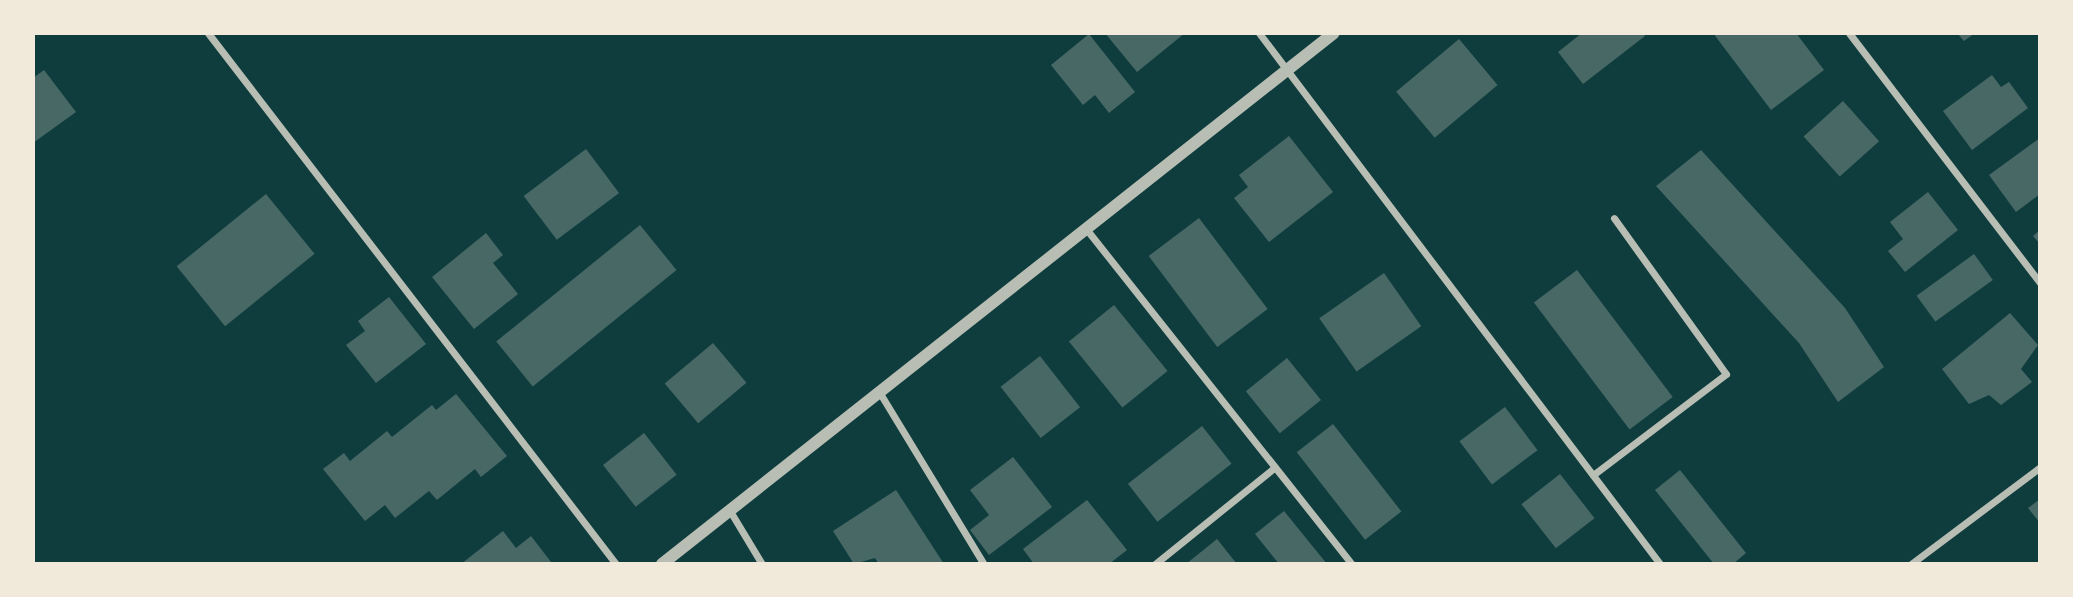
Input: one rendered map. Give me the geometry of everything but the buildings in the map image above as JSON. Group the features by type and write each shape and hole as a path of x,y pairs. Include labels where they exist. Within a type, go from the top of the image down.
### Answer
{"street":[{"path":"208,33 616,564"},
{"path":"1259,33 1660,564"},
{"path":"662,564 877,389 1087,230 1334,33"},
{"path":"1849,33 2040,283"},
{"path":"1593,475 1726,374 1614,218"},
{"path":"1087,230 1352,564"},
{"path":"877,389 984,564"},
{"path":"1155,564 1167,560 1275,467"},
{"path":"1911,564 2040,467"},
{"path":"730,511 762,564"}]}
